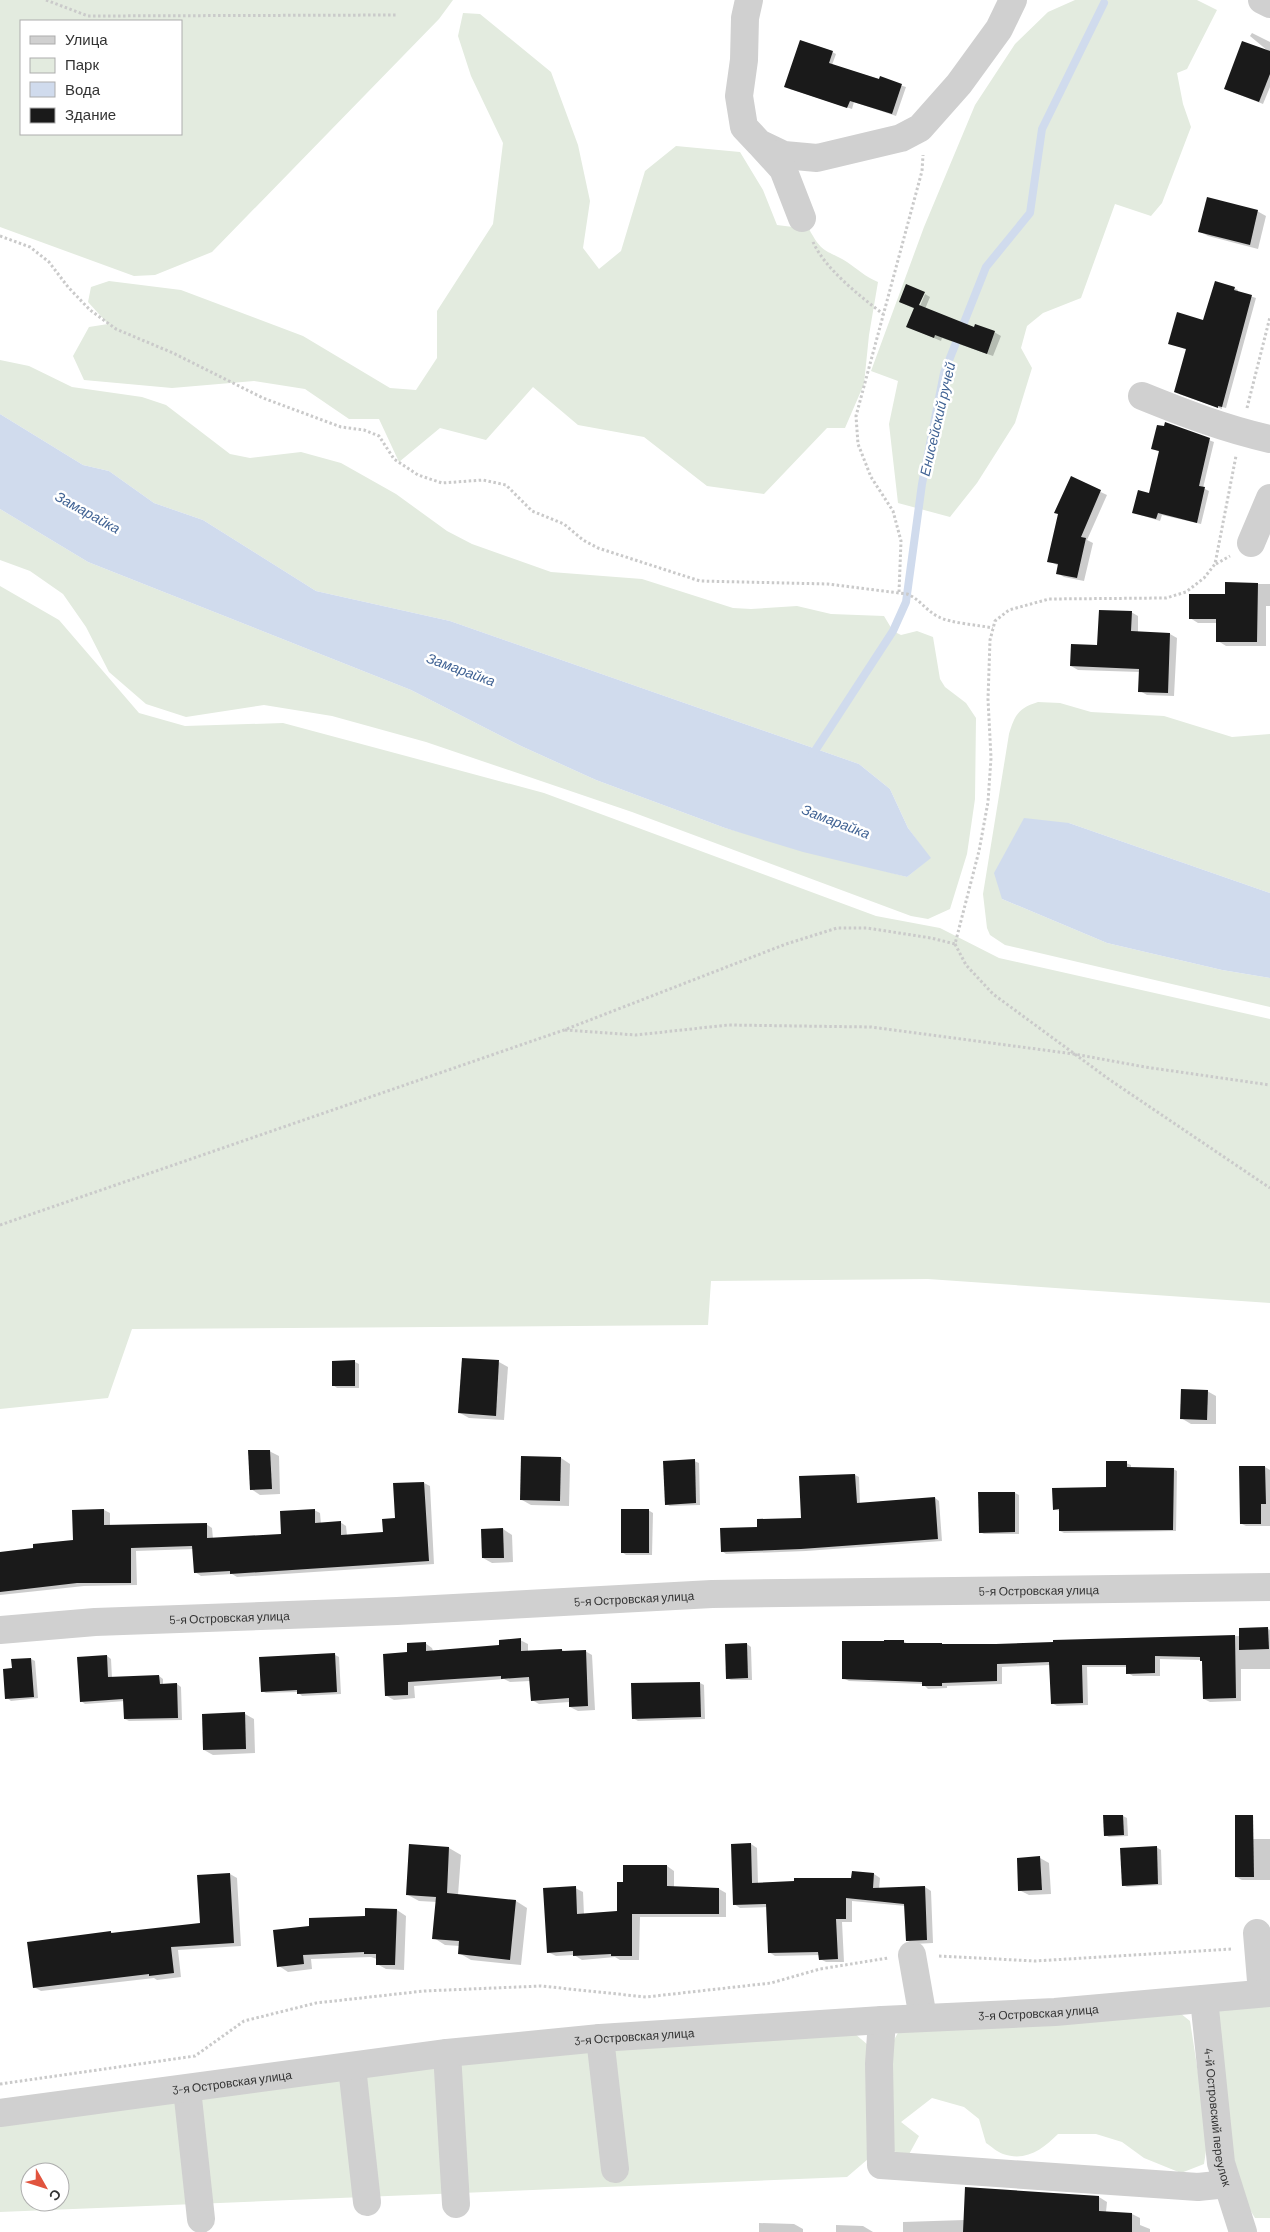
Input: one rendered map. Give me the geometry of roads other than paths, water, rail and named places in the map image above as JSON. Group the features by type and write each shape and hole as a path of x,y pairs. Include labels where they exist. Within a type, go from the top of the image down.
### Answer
{"street":[{"path":"749,0 745,18 744,60 739,96 744,127 783,169 802,218"},
{"path":"759,143 784,155 802,158 825,157 901,138 920,128 960,84 999,29 1013,0"},
{"path":"1262,0 1270,4"},
{"path":"1142,396 1240,433 1270,439"},
{"path":"1251,543 1270,498"},
{"name":"5-я Островская улица","path":"0,1630 95,1622 397,1611 712,1594 1270,1587"},
{"path":"1258,1940 1266,1993"},
{"path":"912,1955 923,2018"},
{"name":"3-я Островская улица","path":"0,2113 447,2053 600,2038 882,2020 1055,2012 1266,1993"},
{"name":"4-й Островский переулок","path":"1204,1998 1221,2164 1244,2232"},
{"path":"882,2020 879,2064 881,2165 1198,2188 1227,2184"},
{"path":"600,2038 615,2169"},
{"path":"447,2053 456,2204"},
{"path":"352,2067 367,2202"},
{"path":"186,2089 201,2219"}],"water":[{"name":"Замарайка","path":"0,414 83,465 109,471 154,503 203,520 316,591 450,621 859,764 890,789 908,828 931,858 907,877 803,852 725,828 596,780 521,746 411,690 88,562 0,509"},
{"path":"1024,818 1069,823 1270,893 1270,978 1222,970 1107,943 1002,899 994,873"}],"waterway":[{"name":"Енисейский ручей","path":"811,757 893,631 906,602 922,484 944,373 986,267 1030,213 1042,129 1104,3"}]}
